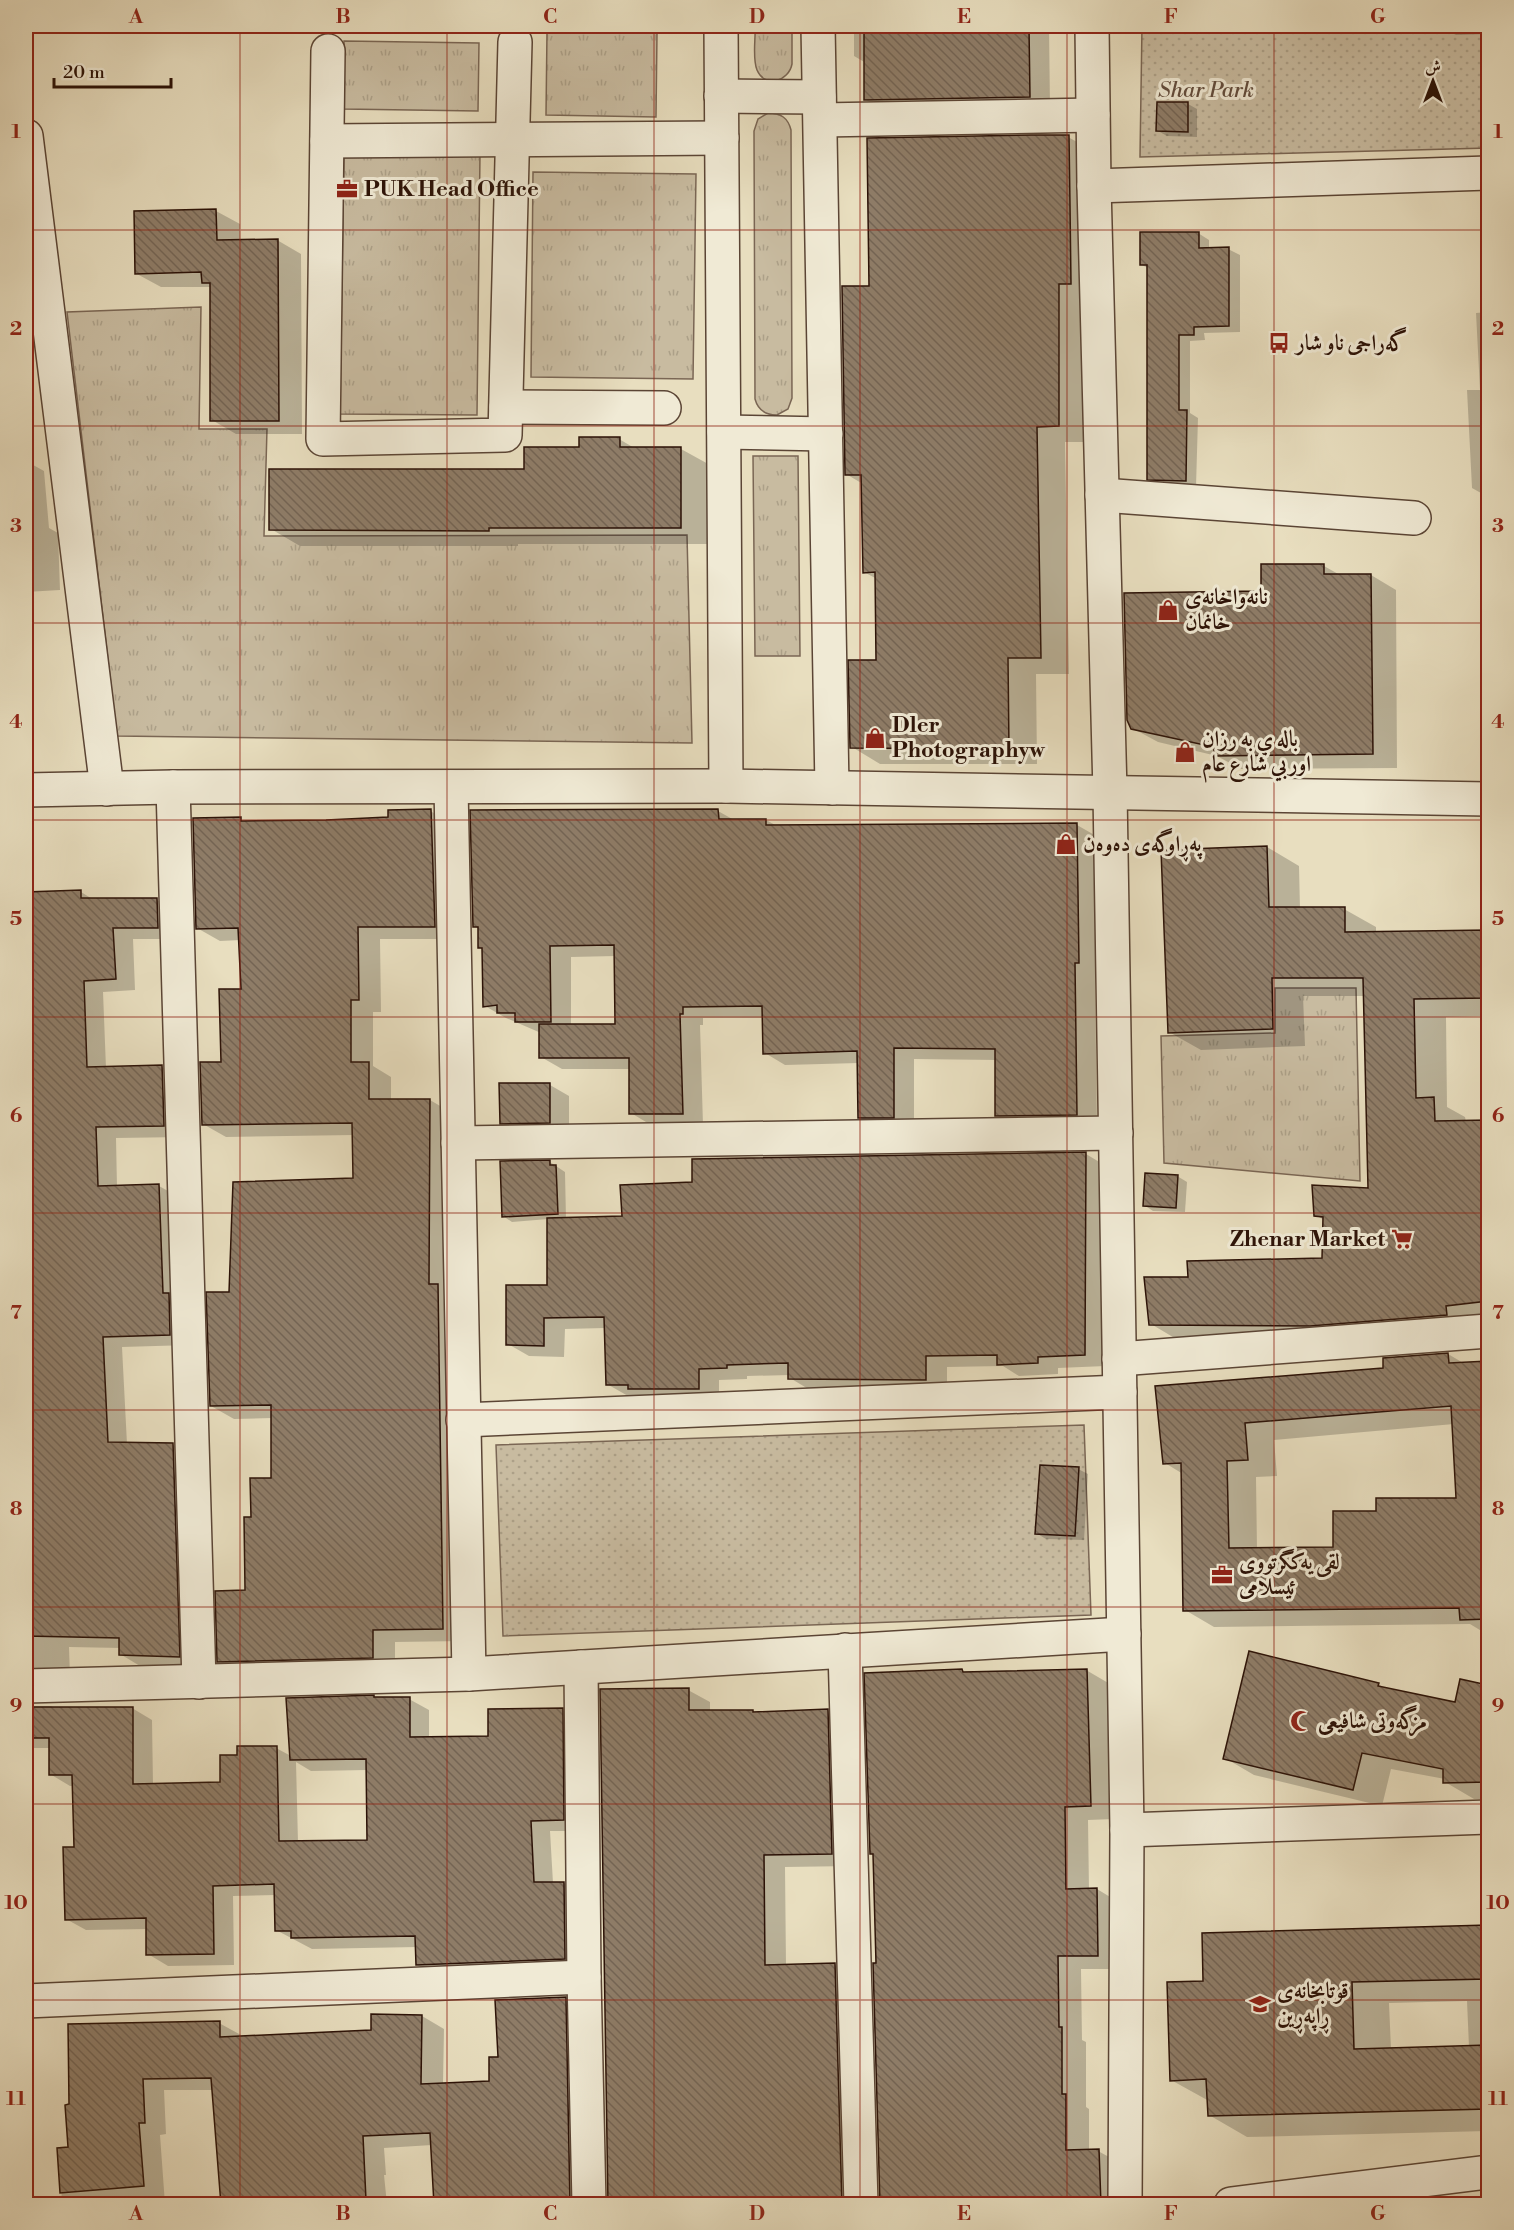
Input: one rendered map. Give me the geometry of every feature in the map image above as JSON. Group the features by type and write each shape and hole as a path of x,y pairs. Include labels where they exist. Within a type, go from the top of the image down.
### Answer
{"street":[{"path":"721,26 726,786"},
{"path":"818,26 832,788"},
{"path":"1092,26 1110,792 1127,1830 1125,2205"},
{"path":"328,51 323,439 505,435 515,42"},
{"path":"721,96 820,109 1093,115"},
{"path":"26,136 106,789"},
{"path":"327,141 722,138"},
{"path":"1094,186 1488,173"},
{"path":"506,407 664,408"},
{"path":"724,432 826,434"},
{"path":"1102,495 1414,518"},
{"path":"26,790 173,787 726,786 1488,799"},
{"path":"173,787 199,1682"},
{"path":"451,788 469,1674"},
{"path":"458,1143 1116,1133"},
{"path":"1119,1359 1488,1330"},
{"path":"463,1420 1120,1392"},
{"path":"26,1686 469,1674 1124,1634"},
{"path":"845,1650 861,2205"},
{"path":"581,1667 589,2205"},
{"path":"1127,1830 1488,1817"},
{"path":"26,2001 584,1977"},
{"path":"1231,2205 1488,2172"}],"green space":[{"path":"755,26 792,26 792,64 790,70 782,78 771,81 761,76 757,70 754,54"},
{"name":"Shar Park","path":"1142,26 1488,26 1488,148 1140,157"},
{"path":"547,32 657,33 656,117 546,115"},
{"path":"344,41 479,43 478,111 343,109"},
{"path":"768,113 783,117 791,130 792,398 788,409 777,415 763,411 755,399 754,131 758,119"},
{"path":"344,152 480,153 477,415 340,414"},
{"path":"533,172 696,174 693,379 531,377"},
{"path":"201,307 199,429 267,429 264,536 687,535 692,743 117,736 67,312"},
{"path":"753,456 798,456 800,656 755,656"},
{"path":"1275,988 1356,988 1360,1181 1164,1163 1161,1036 1275,1033"},
{"path":"1084,1425 1091,1615 503,1636 496,1445"}],"building":[{"path":"864,28 915,28 915,30 1029,28 1030,97 864,100"},
{"path":"1157,102 1188,102 1188,132 1156,131"},
{"path":"1069,135 1071,284 1059,284 1059,426 1037,427 1041,658 1008,658 1009,749 850,748 848,660 876,660 875,572 863,573 861,475 845,475 842,286 869,286 867,138"},
{"path":"216,209 217,240 278,239 279,421 210,421 210,283 202,283 201,272 135,274 134,211"},
{"path":"1140,232 1199,232 1199,248 1229,247 1229,326 1194,327 1194,335 1179,335 1179,410 1187,410 1186,481 1147,480 1147,265 1140,265"},
{"path":"579,437 620,437 620,447 681,447 681,528 489,528 489,531 269,530 269,469 524,469 524,447 579,447"},
{"path":"1261,564 1324,564 1324,574 1371,574 1373,754 1214,756 1214,747 1131,729 1127,720 1124,593 1261,591"},
{"path":"431,809 435,927 358,927 359,1000 351,1000 351,1062 369,1062 369,1099 430,1099 429,1284 438,1284 443,1629 373,1630 373,1658 217,1662 215,1591 245,1590 244,1517 251,1517 250,1478 271,1478 271,1405 210,1406 206,1292 229,1292 233,1182 353,1178 352,1123 202,1125 200,1062 221,1062 219,989 241,989 238,928 196,929 193,818 241,817 241,821 326,820 388,817 388,810"},
{"path":"718,809 719,819 766,819 766,825 1077,823 1079,963 1075,963 1077,1115 995,1116 995,1049 894,1048 894,1118 858,1118 857,1051 763,1054 762,1006 683,1007 683,1014 680,1014 683,1114 629,1114 629,1058 539,1058 539,1024 615,1024 614,945 550,946 551,1022 515,1022 515,1013 497,1013 497,1005 483,1007 482,948 478,948 478,927 473,927 470,810"},
{"path":"1267,846 1269,907 1345,907 1345,932 1488,930 1488,998 1414,999 1416,1098 1434,1097 1435,1121 1488,1120 1488,1301 1446,1306 1447,1315 1310,1326 1149,1325 1144,1277 1188,1277 1187,1261 1322,1258 1323,1217 1314,1216 1312,1185 1368,1188 1363,978 1272,978 1273,1029 1168,1033 1161,850"},
{"path":"81,890 81,898 157,898 158,928 113,928 116,979 84,981 87,1067 162,1065 164,1126 96,1127 98,1186 159,1184 163,1293 169,1293 170,1335 103,1337 108,1442 173,1443 180,1657 119,1655 119,1638 26,1636 26,892"},
{"path":"499,1083 550,1083 550,1123 500,1124"},
{"path":"1086,1152 1085,1355 1038,1357 1038,1363 997,1365 997,1355 926,1356 926,1380 788,1379 788,1363 727,1365 727,1368 699,1369 699,1389 628,1389 628,1385 606,1385 604,1317 544,1318 544,1346 506,1345 506,1285 547,1285 547,1218 622,1216 620,1185 692,1182 692,1159"},
{"path":"550,1160 550,1165 556,1165 558,1214 502,1217 500,1161"},
{"path":"1145,1173 1178,1175 1176,1208 1143,1206"},
{"path":"1448,1353 1449,1363 1488,1361 1488,1619 1460,1620 1459,1608 1183,1611 1181,1463 1163,1464 1155,1386 1383,1368 1383,1358","holes":["1451,1406 1456,1498 1376,1498 1376,1511 1333,1511 1333,1547 1229,1548 1227,1461 1248,1460 1245,1423"]},
{"path":"1040,1465 1079,1467 1075,1536 1035,1534"},
{"name":"مزگەوتی شافیعی","path":"1249,1651 1379,1683 1378,1686 1455,1702 1460,1679 1488,1685 1488,1782 1443,1783 1443,1769 1362,1753 1353,1790 1223,1759"},
{"path":"962,1669 963,1672 1087,1669 1091,1806 1065,1807 1066,1889 1097,1888 1098,1956 1058,1956 1059,2027 1062,2027 1062,2094 1066,2094 1066,2150 1099,2149 1101,2205 880,2205 873,1963 876,1963 873,1854 870,1854 864,1673"},
{"path":"689,1688 689,1710 753,1710 753,1712 828,1709 832,1854 764,1855 765,1965 835,1963 842,2205 608,2205 600,1689"},
{"path":"374,1695 374,1697 410,1697 410,1737 488,1736 488,1709 563,1708 564,1820 531,1821 534,1882 564,1882 565,1959 416,1965 415,1936 291,1938 291,1931 275,1931 274,1884 213,1886 214,1954 146,1955 146,1918 65,1920 63,1847 74,1847 72,1775 49,1775 49,1738 32,1738 32,1707 133,1707 133,1784 220,1782 220,1755 237,1755 237,1746 277,1746 279,1841 367,1840 366,1759 290,1760 286,1698"},
{"name":"قوتابخانەی ڕاپەڕین","path":"1488,1925 1488,1979 1352,1982 1354,2049 1488,2045 1488,2109 1208,2116 1206,2079 1170,2081 1167,1982 1203,1981 1202,1933"},
{"path":"566,1997 570,2205 434,2205 430,2133 363,2136 366,2200 329,2205 221,2205 211,2078 143,2079 145,2123 139,2123 144,2186 60,2193 57,2148 68,2147 65,2105 69,2104 68,2024 220,2021 220,2037 371,2030 371,2014 422,2015 421,2084 489,2081 489,2057 498,2057 495,2000"}],"place":[{"name":"PUK Head Office","path":"347,189"},
{"name":"گەراجی ناو شار","path":"1279,343"},
{"name":"نانەواخانەی خانمان","path":"1168,610"},
{"name":"Dler Photographyw","path":"875,738"},
{"name":"باله ي به رزان اوربي شارع عام","path":"1185,752"},
{"name":"پەڕاوگەی دەوەن","path":"1066,844"},
{"name":"Zhenar Market","path":"1402,1239"},
{"name":"لقی یەکگرتووی ئیسلامی","path":"1222,1575"},
{"name":"مزگەوتی شافیعی","path":"1301,1721"},
{"name":"قوتابخانەی ڕاپەڕین","path":"1260,2004"}]}
